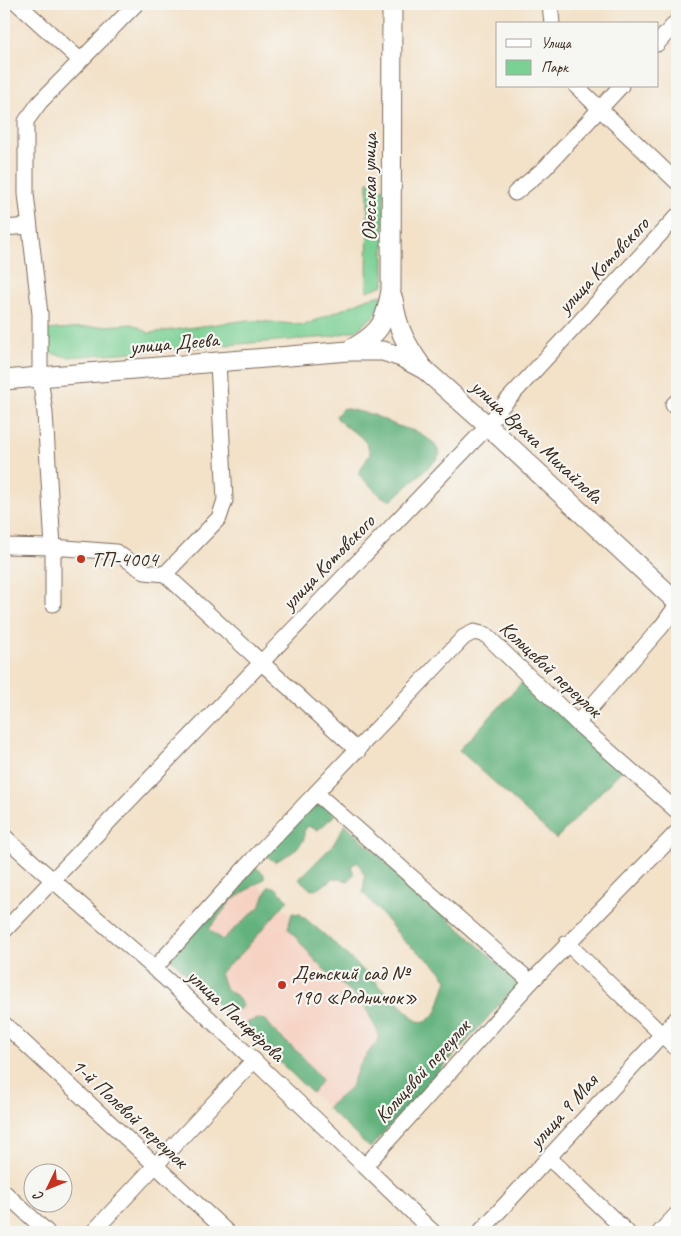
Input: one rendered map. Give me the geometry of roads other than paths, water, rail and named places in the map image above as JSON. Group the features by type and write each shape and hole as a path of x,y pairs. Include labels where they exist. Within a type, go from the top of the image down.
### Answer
{"main road":[{"name":"Одесская улица","path":"348,351 367,340 380,328 388,313 392,290 392,4"},
{"path":"392,290 396,318 406,344 425,370"},
{"name":"улица Врача Михайлова","path":"348,351 383,351 425,370 488,426 677,604"},
{"name":"улица Деева","path":"4,380 348,351"}],"street":[{"path":"18,4 80,60"},
{"path":"53,604 53,546 45,412 40,377 40,314 26,194 26,121 40,102 136,4"},
{"path":"550,4 552,22"},
{"path":"658,43 677,21"},
{"path":"578,88 677,182"},
{"path":"514,193 545,168 619,88"},
{"name":"улица Котовского","path":"4,932 51,880 488,426 502,406 677,216"},
{"path":"4,228 30,226"},
{"path":"165,574 219,518 225,500 218,362"},
{"path":"4,546 53,546 116,552 145,572 165,574 358,750"},
{"path":"577,723 662,626 677,604"},
{"name":"Кольцевой переулок","path":"154,969 253,859 464,638 474,632 486,635 577,723 677,811"},
{"path":"316,793 531,982"},
{"name":"Кольцевой переулок","path":"365,1166 531,982 677,832"},
{"name":"улица Панфёрова","path":"4,836 254,1060 433,1232"},
{"path":"568,943 677,1049"},
{"name":"улица 9 Мая","path":"480,1232 677,1018"},
{"name":"1-й Полевой переулок","path":"4,1024 227,1232"},
{"path":"93,1232 254,1060"},
{"path":"549,1158 627,1232"},
{"path":"4,1192 47,1232"},
{"path":"660,1232 677,1214"}],"place":[{"name":"ТП-4004","path":"81,559"},
{"name":"Детский сад № 190 «Родничок»","path":"282,985"}]}
